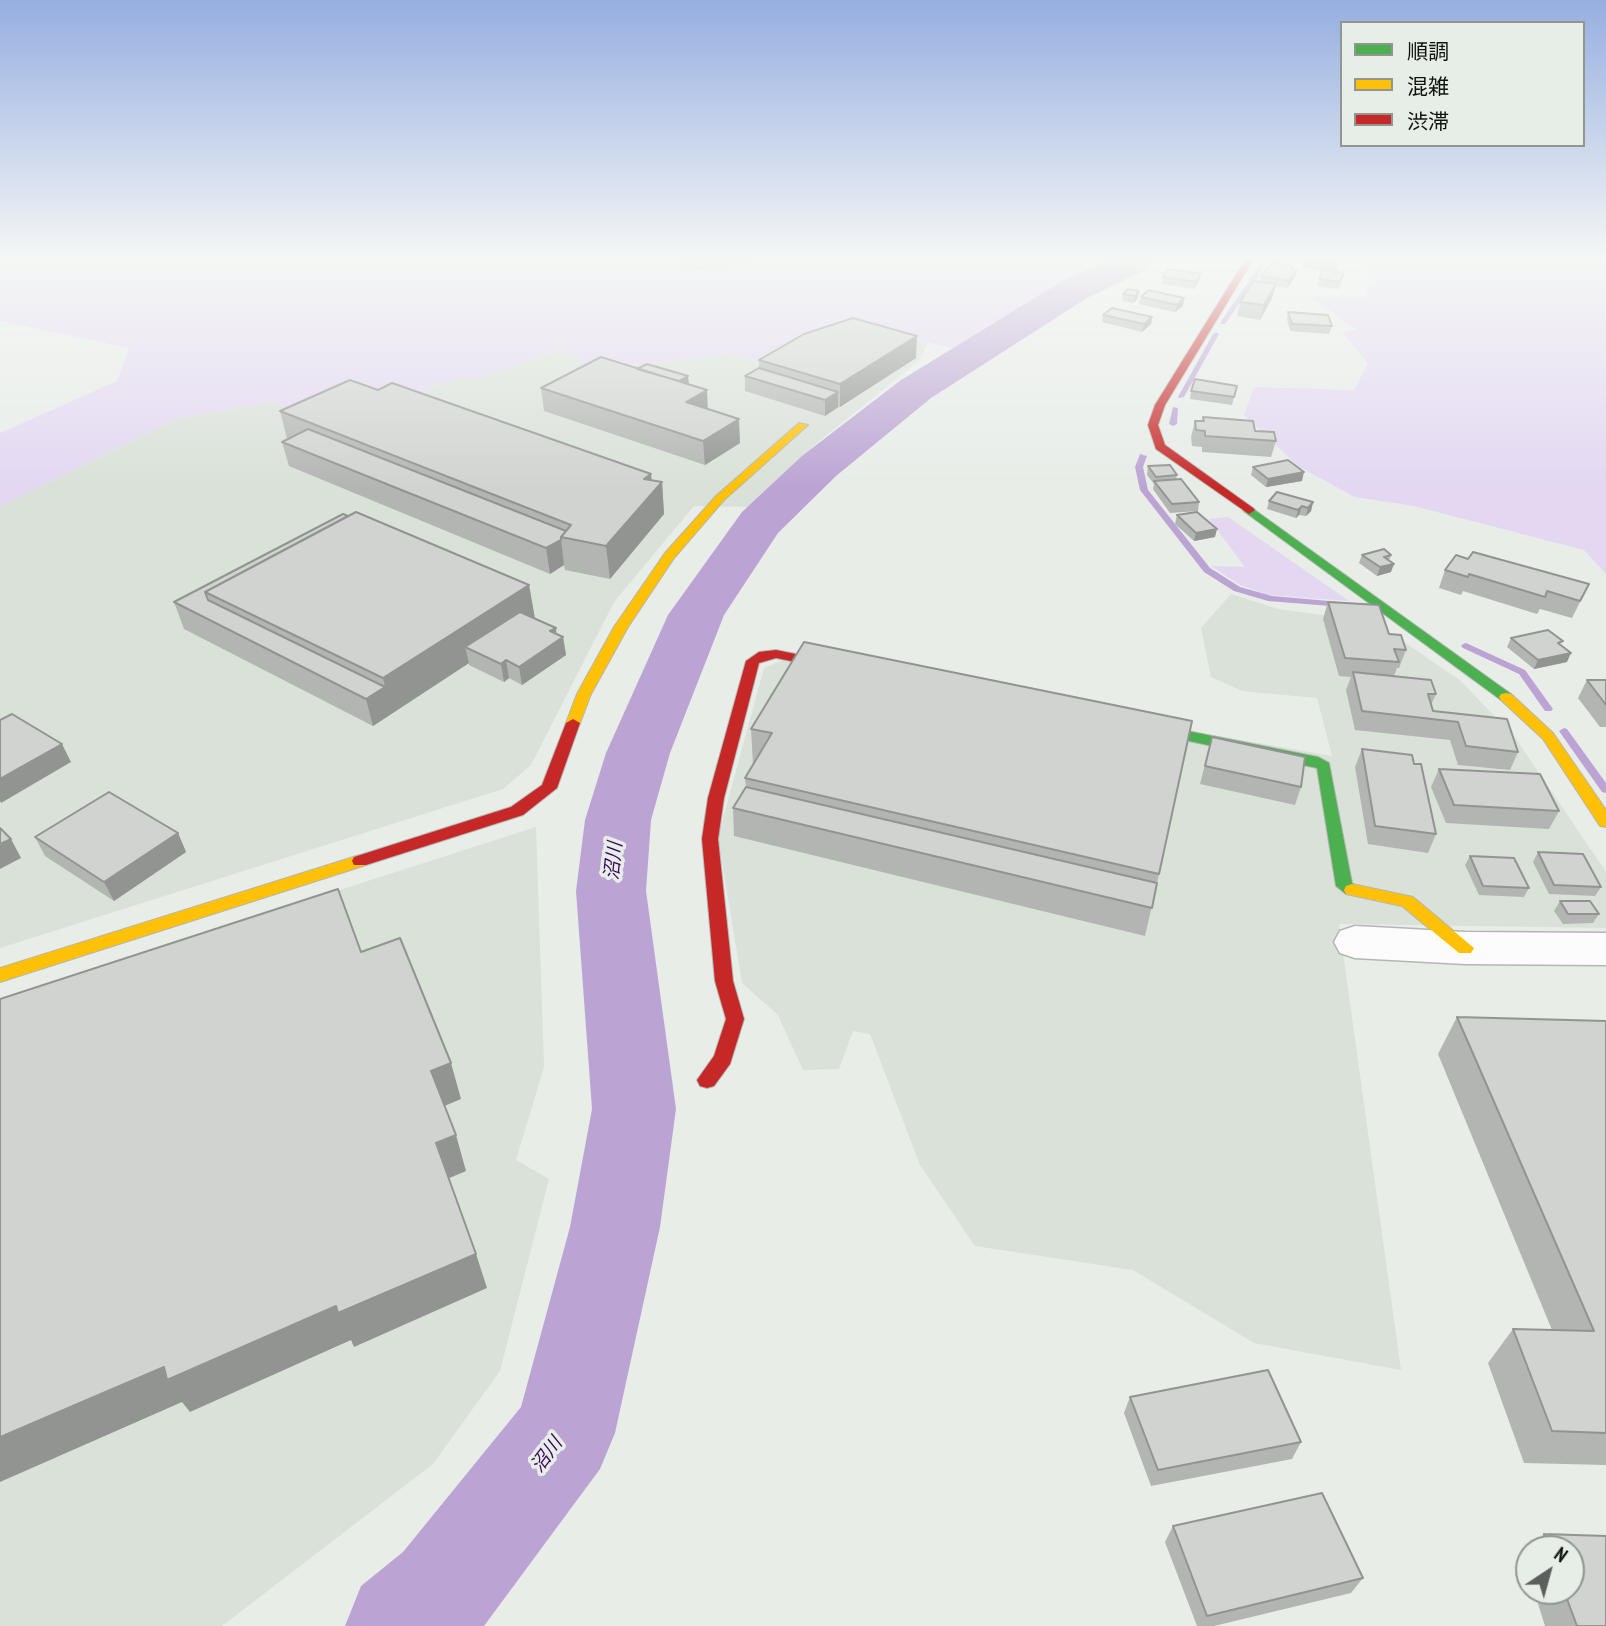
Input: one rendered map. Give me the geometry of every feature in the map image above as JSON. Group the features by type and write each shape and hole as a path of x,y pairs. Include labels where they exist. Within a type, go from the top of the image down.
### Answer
{"street":[{"path":"1201,336 1160,405 1153,425 1160,447 1497,688 1548,736 1606,822"},
{"path":"0,975 517,811 549,788 584,694 621,627 669,556 720,498 803,425"},
{"path":"707,1080 723,1059 735,1018 724,981 710,839 716,798 753,661 764,655 776,654 856,670"},
{"path":"1126,724 1318,762 1324,766 1345,886 1357,892 1407,901 1465,948"},
{"path":"1355,942 1465,948 1606,948"}],"shaded area":[{"path":"71,336 873,336 764,362 728,354 604,369 577,366 581,358 559,350 475,379 462,377 430,387 399,408 303,415 273,402 177,418 0,506 0,433 117,381 129,348"},
{"path":"853,336 982,336 958,349 928,342 921,359 817,443 749,507 694,506 614,602 531,765 503,789 0,948 0,506 177,418 273,402 303,415 399,408 430,387 462,377 475,379 559,350 582,358 577,365 604,369 728,354 764,362"},
{"path":"898,336 982,336 958,349"},
{"path":"1345,336 1606,336 1606,574 1584,550 1414,506 1355,497 1298,466 1244,415 1254,387 1354,390 1368,363"},
{"path":"1228,517 1349,601 1270,595 1240,585 1211,566 1245,567 1209,519"},
{"path":"1231,594 1278,609 1375,622 1461,681 1516,739 1606,872 1606,928 1339,924 1401,1370 1254,1343 1133,1270 975,1246 920,1165 870,1034 853,1031 839,1069 803,1070 778,1015 742,983 718,837 764,668 783,660 1332,756 1317,698 1242,691 1211,677 1201,628"},
{"path":"536,827 544,1067 516,1160 549,1179 500,1371 433,1464 222,1626 0,1626 0,999"}],"building":[{"path":"801,336 917,336 840,384 759,360"},
{"path":"601,357 707,390 686,402 739,419 703,441 541,388"},
{"path":"647,364 688,376 679,381 637,369"},
{"path":"759,368 838,392 825,400 745,376"},
{"path":"1195,379 1237,386 1234,397 1191,391"},
{"path":"350,380 378,390 392,383 651,474 644,479 662,482 606,546 561,537 571,525 280,411"},
{"path":"1203,417 1253,421 1255,431 1274,432 1276,441 1205,436 1205,431 1196,430 1195,421 1204,421"},
{"path":"308,429 566,531 561,540 546,548 282,442"},
{"path":"1288,460 1304,472 1268,479 1253,467"},
{"path":"1170,465 1177,475 1156,477 1148,466"},
{"path":"1181,479 1199,502 1172,504 1154,481"},
{"path":"1277,492 1313,502 1308,508 1302,506 1298,510 1269,501"},
{"path":"356,512 529,585 383,678 205,592"},
{"path":"1197,512 1217,529 1196,533 1177,515"},
{"path":"343,514 348,516 205,592 208,600 385,687 366,699 174,602"},
{"path":"1384,549 1391,555 1384,557 1394,564 1380,567 1362,555"},
{"path":"1473,552 1589,584 1580,601 1547,591 1545,597 1469,574 1468,577 1445,570 1456,555 1468,559"},
{"path":"1328,602 1379,605 1389,634 1401,635 1406,650 1394,649 1399,662 1345,658"},
{"path":"520,612 556,628 550,631 563,637 519,667 506,660 501,664 465,647"},
{"path":"1548,630 1563,641 1558,643 1571,653 1538,660 1511,638"},
{"path":"804,642 1192,721 1159,874 745,778 772,733 751,729"},
{"path":"1353,672 1431,680 1436,694 1428,694 1433,711 1507,719 1518,752 1466,746 1458,722 1362,711"},
{"path":"1587,680 1606,680 1606,705"},
{"path":"12,714 62,744 0,779 0,720"},
{"path":"1212,737 1305,757 1301,787 1205,766"},
{"path":"1362,749 1412,755 1414,764 1421,764 1436,834 1375,826"},
{"path":"1439,769 1540,774 1559,811 1454,805"},
{"path":"746,787 1157,883 1152,908 733,808"},
{"path":"109,792 178,833 104,882 35,837"},
{"path":"0,828 11,839 0,844"},
{"path":"1538,852 1583,854 1601,887 1554,885"},
{"path":"1470,856 1514,858 1529,888 1483,886"},
{"path":"338,889 361,952 400,938 451,1063 431,1071 456,1135 436,1143 476,1254 338,1313 336,1306 167,1380 164,1367 0,1437 0,999"},
{"path":"1560,901 1590,901 1599,914 1568,914"},
{"path":"1457,1017 1606,1021 1606,1433 1552,1431 1513,1329 1594,1331"},
{"path":"1268,1370 1301,1442 1158,1470 1130,1397"},
{"path":"1322,1493 1363,1578 1207,1616 1173,1526"},
{"path":"1585,1535 1606,1536 1606,1626 1577,1626 1569,1605 1585,1605"}],"waterway":[{"name":"沼川","path":"401,1626 442,1591 564,1433 615,1227 634,1109 611,891 618,820 638,753 696,615 760,523 819,466 916,389 1001,336"},
{"path":"1181,397 1215,336"},
{"path":"1173,424 1175,408"},
{"path":"1143,456 1139,467 1144,490 1207,570 1237,589 1271,599 1340,605"},
{"path":"1466,646 1522,672 1548,709"},
{"path":"1564,731 1606,790"}],"traffic: fast":[{"path":"1249,510 1506,697"},
{"path":"1137,726 1318,762 1324,766 1344,886 1352,890"}],"traffic: slow":[{"path":"573,723 584,694 621,627 669,556 720,498 803,425"},
{"path":"1506,697 1548,736 1606,822"},
{"path":"0,975 360,861"},
{"path":"1352,890 1407,901 1465,948"}],"traffic: jam":[{"path":"1202,336 1160,405 1153,425 1160,447 1249,510"},
{"path":"707,1080 723,1059 735,1019 724,981 710,839 716,798 753,661 764,655 776,654 845,668"},
{"path":"360,861 517,811 549,788 573,723"}]}
